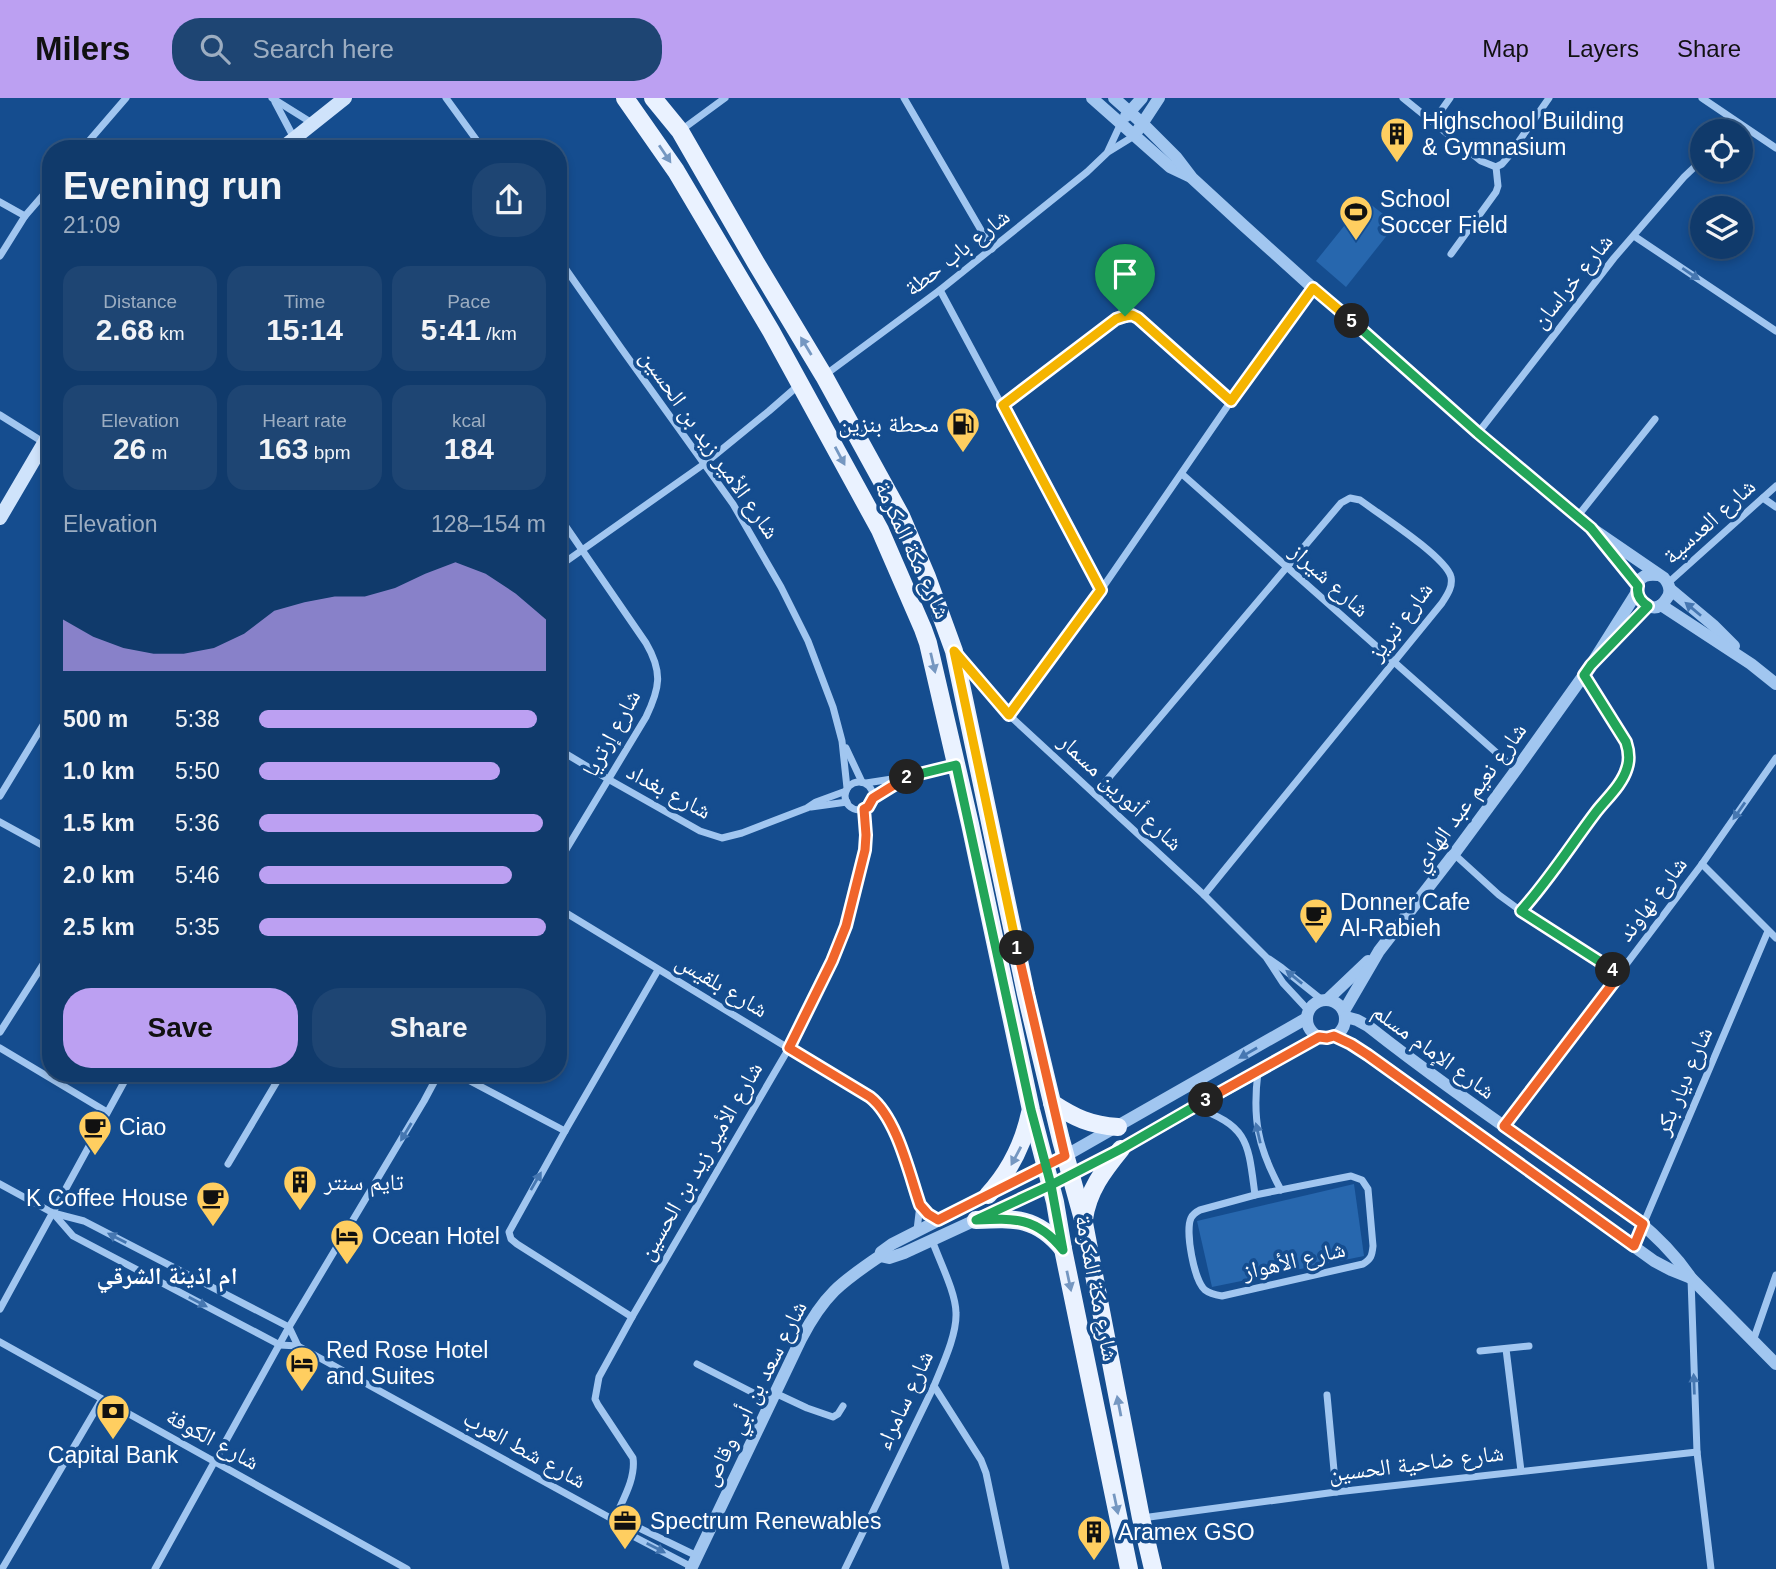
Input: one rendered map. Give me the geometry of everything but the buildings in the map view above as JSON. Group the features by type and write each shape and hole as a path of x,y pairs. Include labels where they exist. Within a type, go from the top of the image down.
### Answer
{"main road":[{"path":"292,140 345,98"},
{"name":"شارع مكة المكرمة","path":"625,98 677,171 801,383 880,530 928,643 1031,1110 1051,1185 1129,1569"},
{"name":"شارع مكة المكرمة","path":"653,98 680,131 824,376 901,516 954,651 1027,994 1065,1156 1084,1223 1153,1569"},
{"path":"0,518 42,451"},
{"path":"1052,1103 1088,1123 1118,1127"},
{"path":"988,1195 1000,1182 1020,1149 1031,1110"},
{"path":"1084,1223 1092,1189 1121,1149"},
{"path":"976,1220 1004,1219 1031,1223 1048,1233 1063,1250"}],"street":[{"path":"90,140 125,98"},
{"path":"446,98 476,140"},
{"path":"680,131 725,98"},
{"path":"904,98 992,249"},
{"path":"1093,98 1170,167 1192,178"},
{"path":"1114,98 1176,157 1192,178 1313,288 1577,517 1665,582 1751,664 1776,684"},
{"path":"1121,123 1142,98"},
{"path":"1134,136 1159,98"},
{"path":"1403,98 1482,161 1496,167 1508,157 1549,98"},
{"path":"1433,122 1450,98"},
{"path":"1702,98 1730,119"},
{"path":"274,99 312,123"},
{"path":"274,99 294,138"},
{"name":"شارع باب حطة","path":"1108,152 1121,123"},
{"path":"1753,135 1776,148"},
{"name":"شارع باب حطة","path":"824,376 992,249 1108,152 1134,136"},
{"path":"1451,254 1496,192 1496,167"},
{"name":"شارع خراسان","path":"1478,433 1602,272 1690,171"},
{"path":"0,256 25,216 42,196"},
{"path":"0,202 25,216"},
{"path":"1634,236 1776,331"},
{"name":"شارع الأمير زيد بن الحسين","path":"567,271 747,525 808,641 825,683 842,741 864,783"},
{"path":"1009,715 1101,590 1231,401 1313,288"},
{"path":"940,290 1101,590"},
{"path":"1003,405 1116,319 1132,315 1231,401"},
{"path":"567,560 704,464 801,383"},
{"path":"0,415 42,438"},
{"path":"1577,517 1655,419"},
{"name":"شارع شيراز","path":"1182,474 1516,769"},
{"name":"شارع العدسية","path":"1665,582 1715,543 1776,486"},
{"name":"شارع تبريز","path":"1095,793 1336,507 1350,498 1360,500 1445,566 1451,577 1451,585 1442,603 1204,895"},
{"path":"1763,498 1776,507"},
{"name":"شارع إرتريا","path":"567,528 646,643 657,665 655,698 646,717 567,848"},
{"path":"1591,528 1637,589 1643,603 1655,605 1751,664"},
{"path":"1637,589 1646,576 1665,582"},
{"path":"1655,605 1669,596 1665,582"},
{"name":"شارع نعيم عبد الهادي","path":"1345,1014 1379,951 1454,854 1587,670 1637,589"},
{"name":"شارع نعيم عبد الهادي","path":"1587,670 1655,605"},
{"name":"شارع أنورين مسمار","path":"954,651 1009,715 1204,895 1265,957 1308,1014"},
{"path":"1521,911 1616,788 1629,766 1626,742 1587,670"},
{"path":"0,796 42,727"},
{"name":"شارع الأمير زيد بن الحسين","path":"842,741 846,789"},
{"name":"شارع بغداد","path":"567,754 701,831 722,838 807,808 846,789"},
{"name":"شارع نهاوند","path":"1504,1126 1702,864 1776,758"},
{"path":"905,777 873,798 864,809 854,809 845,799 846,789 853,783 905,777 956,765"},
{"path":"864,783 872,790 873,798"},
{"name":"شارع بغداد","path":"807,808 847,803"},
{"name":"شارع الأمير زيد بن الحسين","path":"614,1520 635,1467 633,1458 595,1399 599,1377 789,1048 832,961 846,926 865,850 864,809"},
{"path":"0,822 42,845"},
{"path":"1454,854 1521,911 1620,974"},
{"path":"1702,864 1776,938"},
{"name":"شارع بلقيس","path":"567,914 870,1097 881,1107 893,1127 920,1205 917,1231"},
{"name":"شارع ديار بكر","path":"1634,1246 1768,931"},
{"name":"شارع نعيم عبد الهادي","path":"1324,1000 1379,951"},
{"name":"شارع أنورين مسمار","path":"1265,957 1324,1000"},
{"path":"0,1031 42,965"},
{"path":"632,1317 517,1244 511,1239 509,1231 658,970"},
{"path":"1046,1166 1118,1127 1308,1014 1314,1004 1324,1000 1337,1003 1345,1014 1343,1029 1334,1036 1319,1037 1310,1029 1308,1014"},
{"name":"شارع الإمام مسلم","path":"1345,1014 1368,1026 1455,1092 1643,1224 1680,1262 1691,1278 1776,1364"},
{"name":"شارع الإمام مسلم","path":"1334,1036 1351,1044 1392,1072 1654,1261 1691,1278"},
{"path":"1051,1185 1121,1149 1319,1037"},
{"path":"0,1048 42,1073"},
{"path":"1258,1072 1255,1120 1263,1153 1281,1190"},
{"path":"57,1082 107,1112"},
{"path":"0,1309 124,1082"},
{"path":"228,1164 277,1082"},
{"path":"156,1569 289,1327 434,1082"},
{"path":"472,1082 565,1131"},
{"path":"1194,1107 1223,1117 1245,1142 1255,1195"},
{"name":"شارع سعد بن أبي وقاص","path":"693,1564 800,1339 820,1307 839,1285 880,1256 881,1252 892,1244 1046,1166"},
{"name":"شارع الأهواز","path":"1351,1176 1362,1180 1368,1189 1373,1255 1363,1264 1222,1296 1206,1290 1201,1284 1193,1261 1189,1233 1192,1216 1200,1210 1255,1195 1343,1177 1351,1176"},
{"name":"شارع شط العرب","path":"0,1184 52,1213 84,1221 289,1327"},
{"name":"شارع سعد بن أبي وقاص","path":"880,1256 896,1256 1051,1185"},
{"path":"920,1205 938,1220"},
{"name":"شارع شط العرب","path":"52,1213 73,1236 280,1345 298,1346 623,1525 627,1533 693,1564"},
{"name":"شارع سامراء","path":"845,1569 934,1387 953,1333 956,1310 954,1297 932,1240"},
{"path":"1753,1341 1776,1275"},
{"path":"1691,1278 1697,1452 1711,1569"},
{"path":"289,1327 298,1346"},
{"name":"شارع الكوفة","path":"0,1342 407,1569"},
{"path":"1480,1351 1529,1346"},
{"path":"1506,1349 1521,1471"},
{"path":"696,1364 773,1397 833,1417 843,1406"},
{"path":"934,1387 981,1460 1006,1569"},
{"path":"1327,1395 1336,1492"},
{"path":"2,1569 102,1399"},
{"name":"شارع ضاحية الحسين","path":"1141,1518 1336,1492 1697,1452"}],"shaded area":[{"name":"School Soccer Field","path":"1365,200 1396,224 1346,287 1316,261"},
{"path":"1354,1184 1364,1256 1212,1287 1197,1221"}],"place":[{"name":"Highschool Building & Gymnasium","path":"1397,164"},
{"name":"School Soccer Field","path":"1356,242"},
{"name":"محطة بنزين","path":"963,454"},
{"name":"Donner Cafe Al-Rabieh","path":"1316,945"},
{"name":"Ciao","path":"95,1157"},
{"name":"تايم سنتر","path":"300,1212"},
{"name":"K Coffee House","path":"213,1228"},
{"name":"Ocean Hotel","path":"347,1266"},
{"name":"Red Rose Hotel and Suites","path":"302,1393"},
{"name":"Capital Bank","path":"113,1441"},
{"name":"Spectrum Renewables","path":"625,1551"},
{"name":"Aramex GSO","path":"1094,1562"}],"district":[{"name":"ام اذينة الشرقي","path":"167,1275"}],"route":[{"path":"1125,316 1116,319 1003,405 1101,590 1009,715 954,651 1027,994 1065,1156 1046,1166 938,1220 920,1205 893,1127 881,1107 870,1097 789,1048 832,961 846,926 865,850 864,809 873,798 905,777 956,765 1031,1110 1042,1150 1046,1166 1051,1185 976,1220 1004,1219 1031,1223 1048,1233 1063,1250 1051,1185 1121,1149 1319,1037 1334,1036 1351,1044 1392,1072 1634,1246 1643,1224 1504,1126 1620,974 1521,911 1616,788 1629,766 1626,742 1584,675 1648,606 1639,598 1638,586 1591,528 1313,288 1231,401 1138,318 1125,316"}]}
